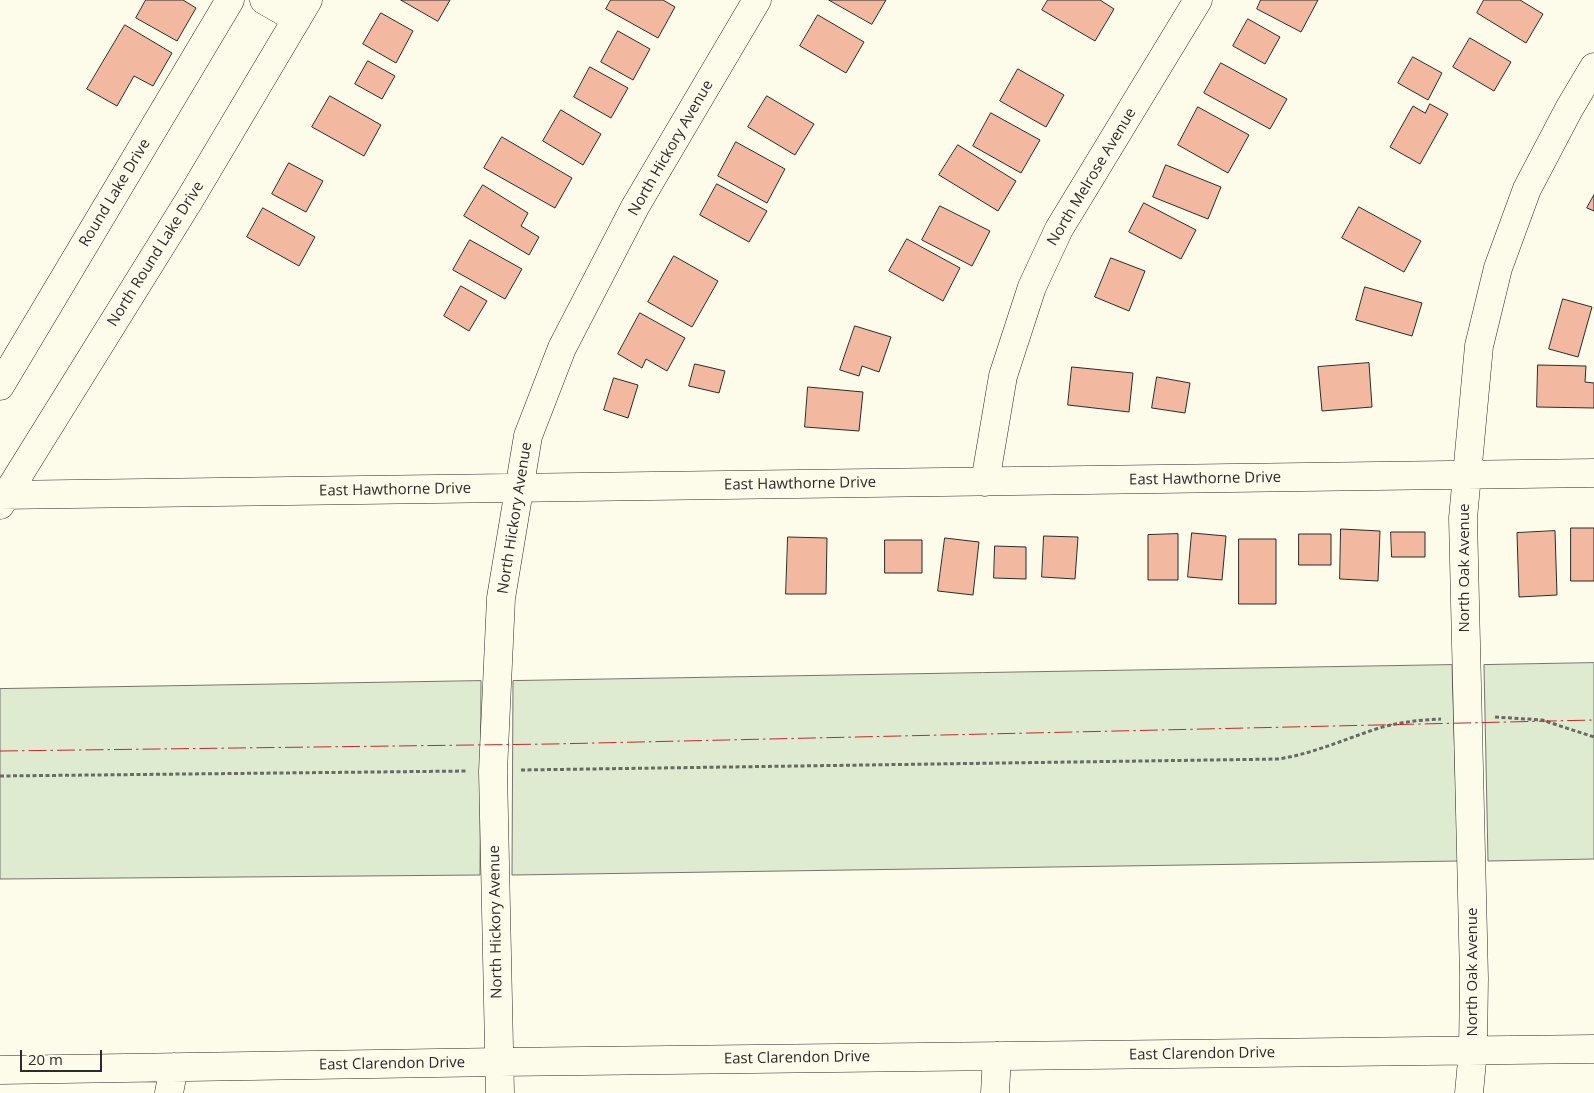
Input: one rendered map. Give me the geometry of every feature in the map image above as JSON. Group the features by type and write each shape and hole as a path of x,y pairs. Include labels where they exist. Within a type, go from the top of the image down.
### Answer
{"street":[{"name":"Round Lake Drive","path":"0,386 230,0"},
{"path":"264,0 302,10"},
{"name":"North Hickory Avenue","path":"500,1093 493,770 501,598 528,436 562,348 636,207 757,0"},
{"name":"North Melrose Avenue","path":"985,482 1003,376 1032,287 1059,229 1198,0"},
{"name":"North Round Lake Drive","path":"2,498 190,199 302,10"},
{"name":"North Oak Avenue","path":"1469,1093 1473,1050 1474,969 1463,518 1479,346 1498,268 1527,189 1569,109 1594,67"},
{"name":"East Hawthorne Drive","path":"2,498 519,488 1466,476 1594,472"},
{"name":"East Clarendon Drive","path":"0,1070 172,1080 500,1062 1594,1049"},
{"path":"995,1093 996,1056"}],"path":[{"path":"1490,717 1542,720 1594,737"},
{"path":"519,770 1279,759 1322,750 1379,728 1398,723 1444,719"},
{"path":"0,776 468,771"}],"green space":[{"path":"1594,663 1594,859 1488,861 1484,665"},
{"path":"1452,665 1458,861 512,875 513,681"},
{"path":"481,681 480,875 0,879 0,689"}],"building":[{"path":"146,0 183,0 196,8 177,41 136,18"},
{"path":"401,0 450,0 438,21"},
{"path":"611,0 663,0 675,7 658,38 606,9"},
{"path":"829,0 886,0 872,24"},
{"path":"1048,0 1100,0 1114,9 1095,41 1042,10"},
{"path":"1261,0 1318,0 1301,32 1257,9"},
{"path":"1484,0 1520,0 1543,14 1526,43 1477,13"},
{"path":"381,13 413,31 396,63 363,44"},
{"path":"818,15 864,42 846,73 800,46"},
{"path":"1248,19 1280,37 1265,64 1233,46"},
{"path":"125,25 172,53 153,86 134,76 117,106 87,89"},
{"path":"618,31 650,49 633,80 601,62"},
{"path":"1470,38 1511,62 1494,91 1453,67"},
{"path":"1413,57 1442,73 1428,100 1398,83"},
{"path":"368,61 395,76 382,99 355,84"},
{"path":"1221,63 1287,99 1270,129 1204,93"},
{"path":"590,67 628,88 611,118 574,97"},
{"path":"1018,69 1064,95 1046,127 1000,101"},
{"path":"330,96 381,125 364,156 312,127"},
{"path":"767,96 814,124 795,155 748,127"},
{"path":"1430,104 1448,114 1420,164 1390,147 1413,106 1425,113"},
{"path":"1198,107 1249,135 1228,173 1178,145"},
{"path":"561,110 601,134 583,165 543,141"},
{"path":"991,113 1040,140 1021,173 973,146"},
{"path":"502,137 572,178 555,208 484,168"},
{"path":"736,142 785,169 767,203 718,176"},
{"path":"958,145 1016,181 998,211 939,175"},
{"path":"289,163 323,181 306,212 272,194"},
{"path":"1166,165 1221,187 1208,219 1153,197"},
{"path":"717,184 767,211 749,242 700,215"},
{"path":"483,185 528,213 521,226 539,237 529,255 464,216"},
{"path":"1594,195 1594,211 1587,208"},
{"path":"1144,203 1196,230 1181,259 1129,232"},
{"path":"940,206 990,231 972,266 922,240"},
{"path":"1359,207 1421,241 1404,272 1342,238"},
{"path":"263,208 315,237 299,266 247,237"},
{"path":"907,239 960,268 943,301 889,271"},
{"path":"470,240 522,269 505,299 453,270"},
{"path":"674,256 718,281 692,327 648,302"},
{"path":"1111,258 1145,271 1129,311 1095,297"},
{"path":"461,286 487,301 469,331 444,316"},
{"path":"1365,287 1422,303 1412,336 1356,320"},
{"path":"1563,299 1592,307 1578,357 1549,349"},
{"path":"640,313 685,338 667,371 646,359 642,368 618,354"},
{"path":"855,326 891,337 879,372 862,366 859,376 840,370"},
{"path":"1369,363 1372,407 1322,411 1318,367"},
{"path":"695,364 725,371 719,393 689,386"},
{"path":"1538,365 1586,366 1585,382 1594,383 1594,408 1537,407"},
{"path":"1072,367 1133,373 1129,412 1068,405"},
{"path":"1157,377 1190,383 1185,413 1152,408"},
{"path":"614,378 638,385 628,418 604,410"},
{"path":"808,387 863,392 859,431 805,427"},
{"path":"1571,528 1594,528 1594,581 1571,581"},
{"path":"1341,529 1380,531 1378,581 1340,579"},
{"path":"1555,531 1557,595 1519,597 1517,533"},
{"path":"1391,532 1425,532 1425,557 1392,557"},
{"path":"1192,533 1226,536 1222,580 1188,577"},
{"path":"1178,534 1178,580 1148,580 1148,535"},
{"path":"1299,534 1331,534 1331,565 1299,565"},
{"path":"1044,536 1078,537 1075,579 1042,577"},
{"path":"788,537 827,538 826,594 786,594"},
{"path":"945,538 979,542 973,595 938,591"},
{"path":"1239,539 1276,539 1276,604 1239,604"},
{"path":"885,540 922,540 922,573 885,573"},
{"path":"995,546 1026,547 1026,579 994,578"}],"power":[{"path":"0,751 552,744 1594,720"}]}
